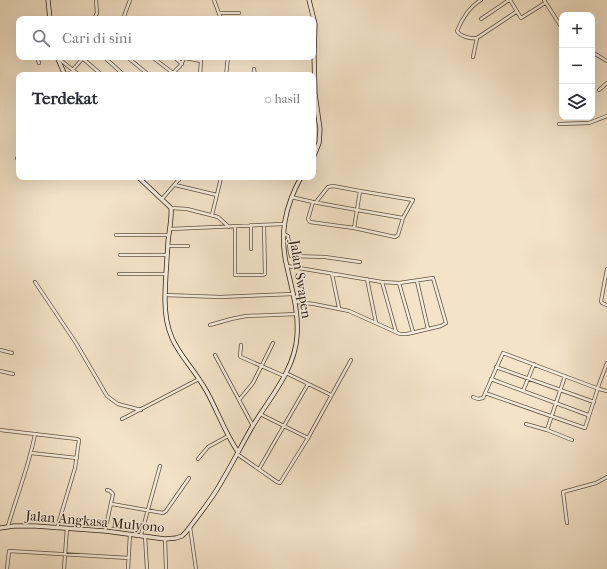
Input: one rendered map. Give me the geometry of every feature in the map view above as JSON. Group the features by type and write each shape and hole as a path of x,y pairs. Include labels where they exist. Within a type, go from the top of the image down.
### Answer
{"main road":[{"path":"48,0 50,16"},
{"path":"309,0 313,16"},
{"path":"59,60 65,72"},
{"path":"314,60 314,72"},
{"path":"316,108 320,136 316,152"},
{"path":"141,180 171,208 165,295 167,322 172,339 181,356 199,379 217,411 237,453"},
{"name":"Jalan Swapen","path":"237,453 285,375 294,354 297,342 296,302 286,266 283,224 291,197 300,180"},
{"path":"232,444 242,445"},
{"name":"Jalan Angkasa Mulyono","path":"0,528 8,526 67,528 165,538 180,537 190,527 215,492 237,453"}],"street":[{"path":"96,0 97,13 96,16"},
{"path":"124,16 130,0"},
{"path":"214,0 220,16"},
{"path":"471,0 473,5"},
{"path":"481,0 473,5 462,19 457,32 465,37 473,39 477,38 516,12"},
{"path":"481,18 509,0 520,18 545,2 559,23"},
{"path":"219,13 239,13"},
{"path":"473,58 477,38"},
{"path":"595,54 607,61"},
{"path":"61,60 76,72"},
{"path":"71,72 81,60"},
{"path":"85,60 99,72"},
{"path":"107,60 121,72"},
{"path":"131,60 145,72"},
{"path":"156,60 171,72"},
{"path":"177,60 182,64"},
{"path":"176,72 184,60"},
{"path":"197,60 201,61 200,72"},
{"path":"226,72 228,60"},
{"path":"599,90 607,83"},
{"path":"559,124 589,123 607,116"},
{"path":"162,199 179,180"},
{"path":"212,215 221,180"},
{"path":"175,185 217,195"},
{"path":"329,186 360,191 414,200 403,218 397,237 309,221 308,219 315,202 329,186"},
{"path":"354,228 360,191"},
{"path":"291,197 403,218"},
{"path":"171,208 183,208 212,215 220,218 229,227"},
{"path":"170,229 283,224"},
{"path":"234,227 235,275 263,275 265,274 264,225"},
{"path":"251,226 251,249"},
{"path":"283,233 288,236 291,256 325,257 360,262"},
{"path":"116,235 169,235"},
{"path":"168,246 188,246"},
{"path":"120,255 168,255"},
{"path":"286,266 382,282 399,283 427,278 434,279 446,321 444,325 404,334 396,332 349,311 296,302"},
{"path":"607,269 601,301 607,305"},
{"path":"119,274 166,274"},
{"path":"332,274 339,309"},
{"path":"367,279 376,323"},
{"path":"417,281 428,329"},
{"path":"35,282 76,343 107,396 118,404 141,410"},
{"path":"382,282 396,332"},
{"path":"399,283 413,332"},
{"path":"165,295 220,297 294,294"},
{"path":"210,325 246,316 297,314"},
{"path":"239,400 249,390 273,343"},
{"path":"242,345 240,356 331,395"},
{"path":"0,350 12,353"},
{"path":"472,397 481,399 503,353 607,391"},
{"path":"215,355 253,426"},
{"path":"237,453 280,483 308,438 352,360"},
{"path":"485,393 585,428 588,415 607,363"},
{"path":"523,392 527,378 534,364"},
{"path":"496,367 594,402"},
{"path":"0,371 13,374"},
{"path":"547,430 565,376"},
{"path":"122,419 199,379"},
{"path":"491,379 588,415"},
{"path":"259,469 308,384"},
{"path":"260,414 308,438"},
{"path":"526,424 547,430 572,440"},
{"path":"0,430 79,440 77,458 57,528"},
{"path":"8,526 31,453 35,434"},
{"path":"198,458 208,447 228,436"},
{"path":"31,453 77,458"},
{"path":"147,569 143,535 160,466"},
{"path":"567,523 563,492 596,483 607,477"},
{"path":"112,504 163,513 190,478"},
{"path":"105,531 112,504 113,493 108,490"},
{"path":"190,527 196,569"},
{"path":"64,569 67,528"},
{"path":"128,569 130,534"},
{"path":"165,538 166,569"},
{"path":"8,569 10,551 129,558"}]}
